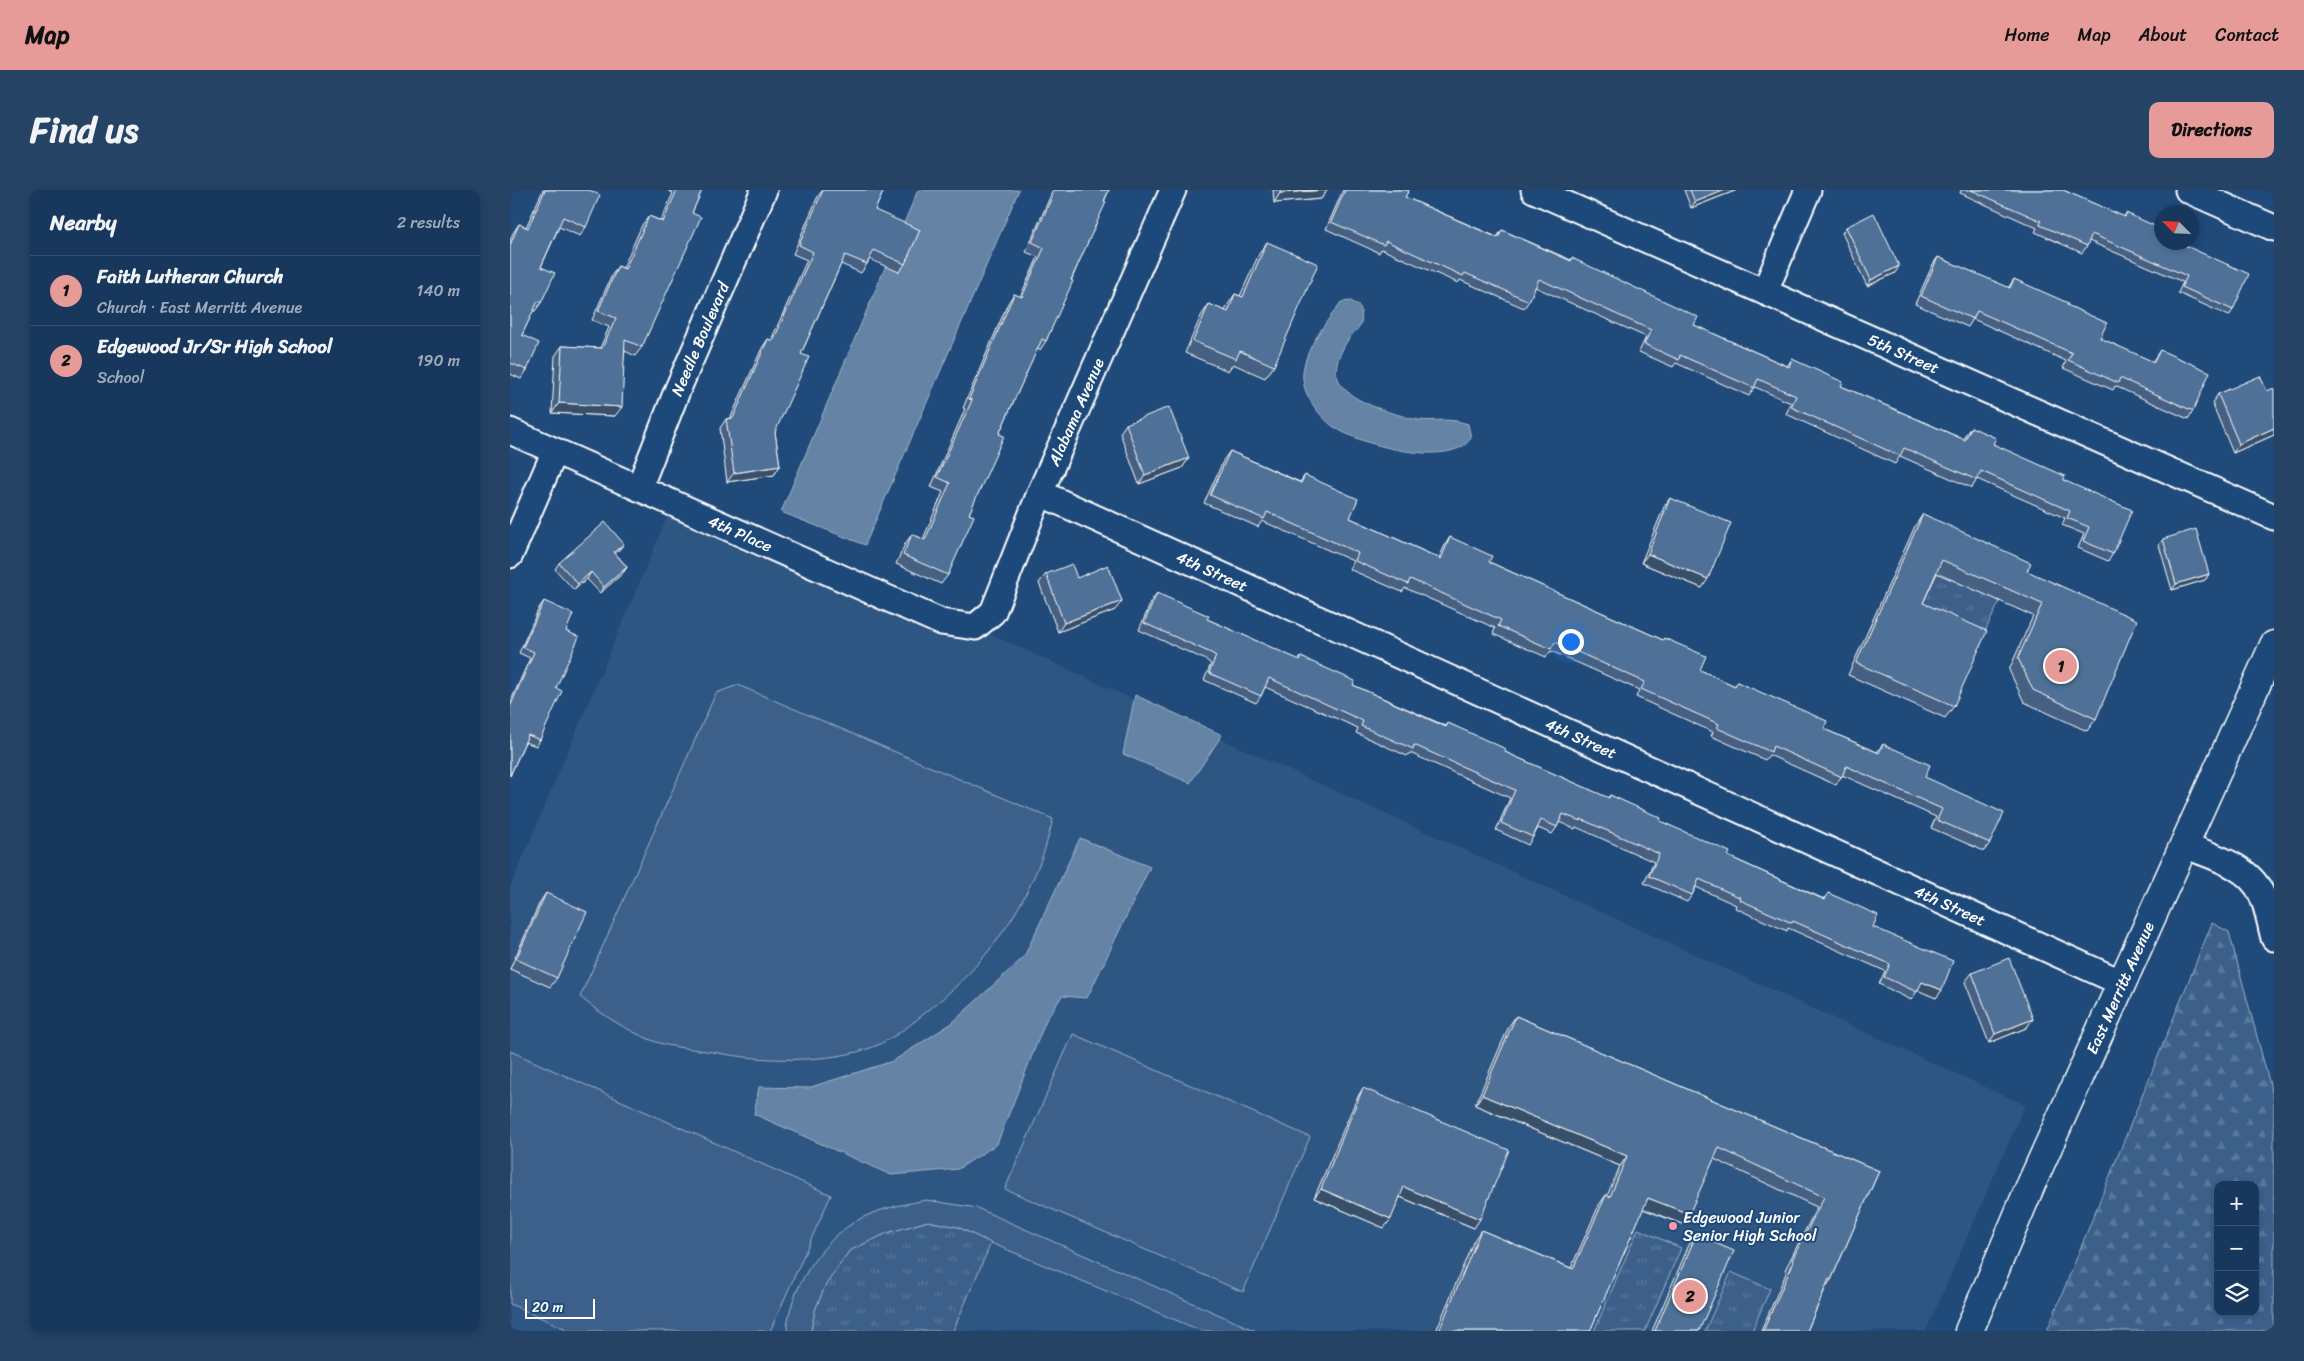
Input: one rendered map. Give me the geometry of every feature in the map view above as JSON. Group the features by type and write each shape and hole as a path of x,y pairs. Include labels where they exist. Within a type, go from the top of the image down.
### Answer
{"street":[{"name":"Needle Boulevard","path":"638,488 677,391 764,190"},
{"name":"Alabama Avenue","path":"975,628 993,612 1040,493 1172,190"},
{"name":"5th Street","path":"1534,190 2274,517"},
{"path":"1765,291 1808,190"},
{"path":"2188,190 2274,228"},
{"name":"4th Place","path":"510,431 941,622 975,628"},
{"path":"510,555 555,451"},
{"name":"4th Street","path":"1040,493 2122,983"},
{"name":"East Merritt Avenue","path":"1969,1331 2029,1189 2274,645"},
{"path":"2184,845 2234,866 2250,878 2261,892 2274,938"}],"shaded area":[{"path":"918,190 1019,190 865,545 781,512"},
{"path":"1351,301 1360,307 1362,320 1359,327 1349,338 1339,357 1336,369 1338,379 1343,388 1351,395 1372,406 1412,419 1448,420 1468,424 1471,438 1460,447 1444,452 1424,453 1380,446 1342,432 1330,424 1314,407 1304,386 1303,379 1308,353 1341,302"},
{"path":"673,503 975,627 2025,1105 1926,1331 510,1331 510,888"},
{"path":"1135,695 1222,735 1190,783 1123,754"},
{"path":"1080,838 1150,867 1087,998 1062,996 1046,1020 997,1144 958,1169 891,1175 754,1114 759,1087 808,1088 893,1061 952,1023 1024,957"}],"green space":[{"path":"1934,572 2000,601 1979,643 1915,615"},
{"path":"738,685 1053,819 1044,852 1020,906 978,964 944,998 904,1030 888,1040 864,1050 810,1059 772,1059 735,1056 675,1047 658,1043 632,1031 580,997 716,693"},
{"path":"2212,923 2229,932 2274,1100 2274,1331 2047,1331"},
{"path":"1073,1034 1310,1137 1243,1292 1005,1189"},
{"path":"510,1051 831,1195 770,1331 571,1331 510,1304"},
{"path":"926,1200 977,1208 1256,1331 1202,1331 991,1243 958,1227 928,1221 887,1233 849,1251 825,1286 815,1310 811,1331 787,1331 793,1300 800,1285 808,1270 829,1243 853,1223 870,1214"},
{"path":"928,1221 958,1227 991,1243 953,1331 811,1331 815,1310 825,1286 849,1251 887,1233"},
{"path":"1638,1229 1681,1248 1645,1331 1594,1331"},
{"path":"1731,1272 1770,1289 1752,1331 1705,1331"}],"building":[{"path":"545,190 589,190 600,195 586,227 563,217 541,267 555,273 541,303 538,301 522,335 539,343 527,370 510,363 510,245 519,224 528,228"},
{"path":"677,190 702,190 692,213 701,217 642,347 625,340 622,407 559,403 562,346 602,348 616,318 598,311 618,266 625,269 649,216 663,222"},
{"path":"823,190 884,190 875,210 920,230 905,264 874,250 867,264 845,255 801,354 809,357 775,432 780,466 734,473 726,419 733,418 768,339 773,341 813,252 799,245"},
{"path":"1055,190 1109,190 1104,201 1106,202 1046,341 1042,339 999,434 1004,436 969,514 974,516 948,575 903,555 912,534 925,540 950,483 937,477 972,400 969,399 1014,294 1022,297 1044,248 1032,242"},
{"path":"1280,190 1325,190 1280,193"},
{"path":"1345,190 1409,190 1405,197 1498,238 1502,230 1571,261 1572,258 1698,317 1694,325 1789,367 1792,359 1843,382 1841,386 1965,440 1971,427 1996,438 1993,444 2065,476 2063,480 2132,510 2113,554 2083,541 2089,527 2067,518 2070,511 1981,471 1977,480 1904,448 1900,456 1791,407 1796,396 1758,379 1754,388 1680,355 1679,360 1644,344 1651,330 1539,279 1529,301 1465,273 1463,276 1386,241 1384,245 1331,222"},
{"path":"1690,190 1725,190 1695,202"},
{"path":"1971,190 2063,190 2125,217 2126,213 2154,225 2154,250 2195,250 2249,274 2233,310 2182,287 2187,276 2092,234 2087,246 2040,225 2041,221"},
{"path":"1874,213 1899,266 1871,280 1846,227"},
{"path":"1267,242 1318,264 1274,366 1240,351 1236,359 1193,341 1209,304 1228,312 1235,294 1243,297"},
{"path":"1938,257 2010,288 2014,279 2068,303 2067,305 2107,323 2100,338 2154,362 2160,350 2210,372 2193,411 2120,378 2118,383 2068,360 2072,353 1977,311 1973,319 1921,296"},
{"path":"2260,376 2267,391 2274,388 2274,428 2239,444 2218,394"},
{"path":"1169,407 1189,458 1145,475 1126,424"},
{"path":"1230,451 1301,483 1305,475 1358,499 1350,518 1441,559 1450,537 1492,556 1489,562 1663,640 1664,638 1706,656 1700,670 1735,686 1737,682 1827,721 1824,729 1879,753 1883,744 1930,765 1925,777 2004,813 1990,843 1937,820 1942,809 1846,766 1842,777 1773,746 1771,752 1717,728 1719,724 1641,689 1645,682 1555,642 1551,649 1498,626 1501,620 1410,579 1408,584 1355,561 1358,553 1267,512 1264,519 1210,495"},
{"path":"1670,498 1731,523 1708,579 1648,554"},
{"path":"1923,514 2031,563 2027,571 2137,620 2096,719 2033,690 2018,658 2042,604 1942,560 1923,603 1987,631 1954,706 1856,663"},
{"path":"605,522 624,544 614,552 627,567 604,587 591,572 578,584 559,563"},
{"path":"2196,529 2209,574 2176,584 2163,539"},
{"path":"1072,564 1077,578 1108,565 1122,601 1064,623 1046,574"},
{"path":"1157,593 1209,616 1207,619 1300,660 1301,657 1355,681 1353,685 1446,727 1448,723 1506,749 1505,752 1609,798 1610,795 1661,818 1660,821 1730,852 1728,856 1825,900 1828,893 1878,915 1873,927 1953,961 1942,990 1922,982 1917,992 1884,977 1890,964 1740,900 1741,898 1699,879 1692,895 1649,876 1659,854 1581,819 1580,821 1563,814 1557,827 1541,820 1533,837 1501,823 1515,790 1414,745 1413,749 1361,726 1363,721 1269,678 1261,696 1209,673 1216,656 1144,623"},
{"path":"544,601 573,614 566,631 579,637 556,688 562,691 540,740 528,735 510,776 510,707 534,652 523,647"},
{"path":"546,893 587,912 557,978 516,959"},
{"path":"2009,958 2033,1019 1995,1034 1972,973"},
{"path":"1516,1016 1879,1171 1807,1331 1763,1331 1794,1261 1792,1260 1824,1197 1719,1148 1689,1214 1648,1198 1590,1331 1439,1331 1481,1230 1573,1269 1606,1195 1610,1197 1627,1156 1482,1095"},
{"path":"1363,1088 1509,1150 1480,1219 1404,1187 1391,1219 1321,1189"},
{"path":"1696,1235 1734,1251 1699,1331 1655,1331"}],"place":[{"name":"Faith Lutheran Church","path":"2061,666"},
{"name":"Edgewood Junior Senior High School","path":"1673,1226"},
{"name":"Edgewood Jr/Sr High School","path":"1690,1296"}]}
